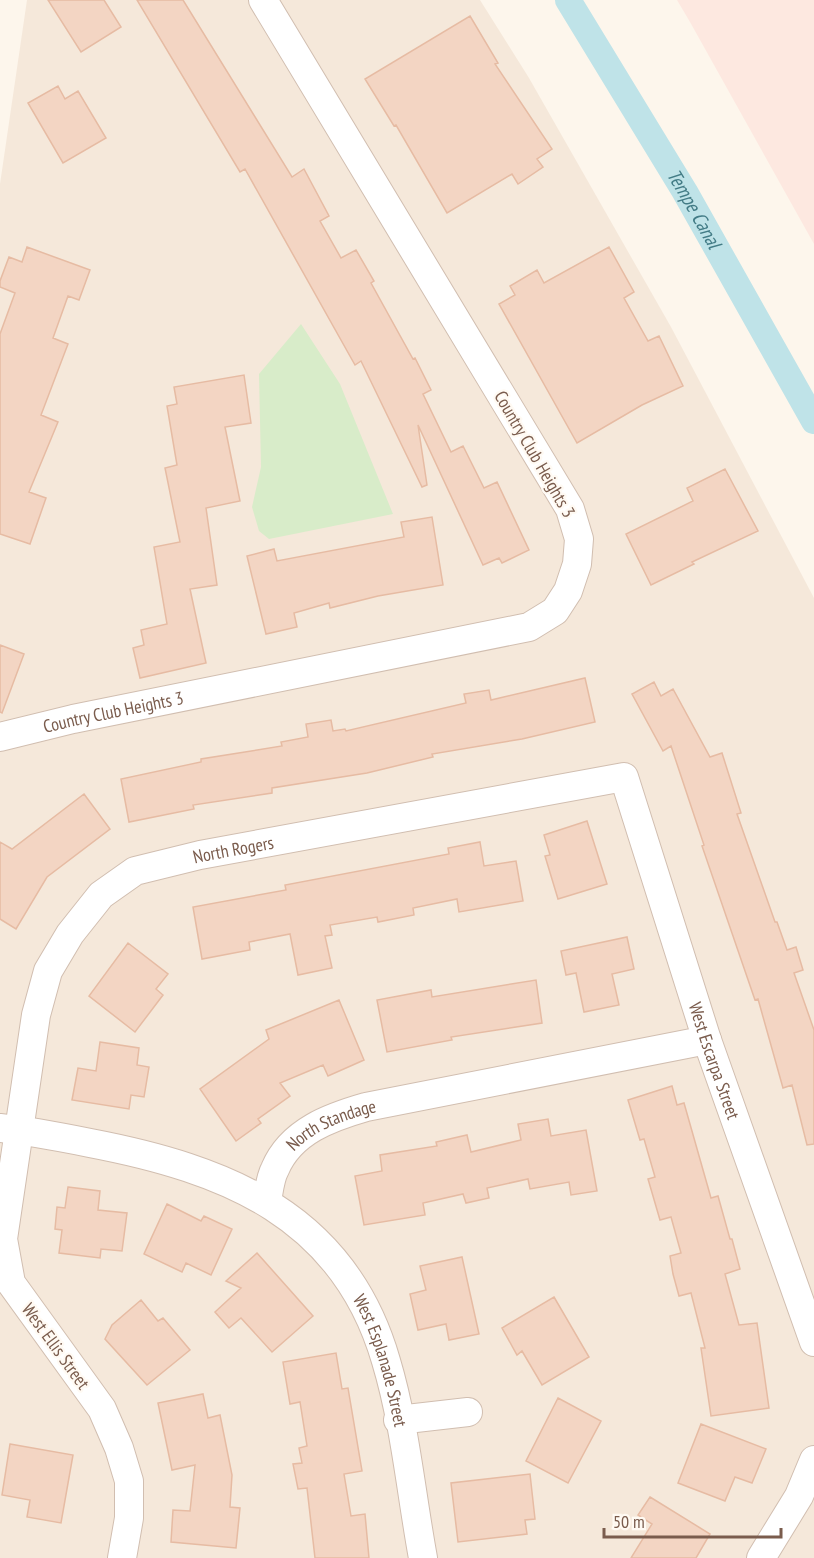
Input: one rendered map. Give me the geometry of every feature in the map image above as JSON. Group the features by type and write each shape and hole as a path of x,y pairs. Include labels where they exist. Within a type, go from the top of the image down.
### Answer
{"street":[{"name":"Country Club Heights 3","path":"0,737 73,719 529,627 555,611 568,591 577,564 579,539 570,508 263,0"},
{"name":"West Escarpa Street","path":"624,777 707,1040 814,1342"},
{"name":"North Rogers","path":"8,1129 48,970 70,934 101,895 135,871 200,855 624,777"},
{"name":"North Standage","path":"267,1201 275,1168 296,1139 327,1118 366,1107 707,1040"},
{"path":"8,1129 121,1149 173,1162 219,1177 267,1201"},
{"name":"West Ellis Street","path":"8,1129 3,1239 11,1283 102,1409 119,1448 129,1481 129,1518 122,1558"},
{"name":"West Esplanade Street","path":"267,1201 293,1219 347,1275 368,1313 386,1361 423,1558"},
{"path":"398,1420 468,1412"},
{"path":"761,1558 799,1496 814,1460"}],"shaded area":[{"path":"27,0 480,0 529,78 671,327 814,598 814,1558 0,1558 0,184"},
{"path":"677,0 814,0 814,244 690,22"}],"green space":[{"path":"301,324 340,384 393,514 269,539 259,531 252,507 261,467 259,374"}],"building":[{"path":"48,0 104,0 121,27 81,52"},
{"path":"137,0 183,0 292,177 304,169 329,216 320,221 341,258 356,250 374,281 371,283 413,359 415,358 431,390 423,394 451,452 463,446 484,488 497,482 529,550 502,563 499,558 483,565 418,425 427,485 422,487 361,361 355,365 245,169 240,172"},
{"path":"470,16 498,63 495,64 552,149 537,159 543,167 518,184 512,174 447,213 396,125 394,126 365,79"},
{"path":"58,86 65,99 78,91 106,138 63,163 28,103"},
{"path":"27,247 90,270 79,300 68,296 53,338 68,344 41,415 58,422 29,492 46,498 30,544 0,534 0,334 15,293 0,287 0,281 9,257 22,262"},
{"path":"609,247 634,292 624,298 648,341 659,336 683,386 642,405 577,443 499,304 515,295 510,286 537,270 544,283"},
{"path":"244,375 251,423 225,427 240,501 206,508 217,585 190,589 206,663 140,678 133,648 144,645 141,630 167,624 154,547 180,542 165,468 177,465 167,406 177,404 174,387"},
{"path":"725,469 758,531 692,562 694,564 651,585 626,534 693,501 687,488"},
{"path":"432,517 443,585 378,596 330,608 329,603 294,613 297,627 266,634 247,556 274,549 277,561 404,537 401,522"},
{"path":"0,645 24,654 2,713 0,712"},
{"path":"585,678 595,722 522,739 432,754 433,757 367,773 272,788 272,793 193,805 194,809 129,822 121,779 201,762 201,759 282,746 281,742 308,737 306,724 331,720 333,731 345,729 346,731 466,703 464,694 489,690 491,700"},
{"path":"654,682 661,696 673,689 710,757 722,753 741,813 737,814 775,922 777,922 787,950 796,947 803,970 794,973 814,1030 814,1144 807,1145 792,1085 783,1088 758,999 755,1000 702,846 704,845 671,746 663,751 632,694"},
{"path":"84,794 110,829 47,877 16,929 0,919 0,842 12,849"},
{"path":"587,821 607,884 558,899 545,856 550,855 544,835"},
{"path":"480,842 484,866 516,861 523,901 459,912 457,899 413,908 414,915 378,922 377,917 330,925 332,935 325,936 332,968 298,975 290,934 249,942 250,950 202,959 193,907 286,890 285,885 449,854 448,848"},
{"path":"627,937 634,969 612,974 619,1005 584,1012 576,973 566,975 561,951"},
{"path":"128,943 168,974 156,989 163,995 135,1032 89,996"},
{"path":"536,980 542,1023 451,1037 452,1040 387,1052 377,1000 431,990 432,997"},
{"path":"339,1000 364,1060 328,1076 323,1065 280,1083 290,1096 258,1119 261,1123 236,1141 200,1089 269,1039 266,1030"},
{"path":"100,1042 139,1048 137,1065 149,1067 144,1097 131,1095 129,1109 72,1100 78,1068 96,1071"},
{"path":"672,1086 677,1105 684,1103 711,1198 718,1196 730,1239 732,1239 740,1269 725,1274 739,1325 757,1323 769,1408 711,1416 701,1348 705,1348 691,1293 679,1296 673,1274 670,1256 681,1253 671,1217 660,1220 648,1179 655,1177 644,1139 640,1140 628,1100"},
{"path":"548,1119 551,1136 586,1130 597,1191 571,1195 569,1182 530,1189 528,1179 487,1188 489,1198 466,1203 463,1194 423,1203 425,1215 364,1225 355,1176 382,1171 380,1155 437,1146 436,1142 467,1135 471,1152 521,1140 518,1124"},
{"path":"68,1187 100,1191 98,1210 127,1213 122,1251 101,1249 100,1258 59,1253 62,1230 55,1229 57,1207 65,1208"},
{"path":"167,1204 201,1221 204,1216 232,1229 211,1275 186,1263 182,1272 144,1254"},
{"path":"257,1253 313,1316 272,1352 241,1318 229,1328 215,1312 241,1288 226,1281"},
{"path":"462,1257 479,1334 449,1340 446,1324 418,1330 410,1294 426,1290 420,1266"},
{"path":"554,1297 589,1357 542,1385 522,1351 517,1355 502,1328"},
{"path":"141,1300 158,1321 163,1318 190,1350 147,1385 105,1339 112,1325"},
{"path":"336,1353 342,1389 348,1388 362,1471 344,1474 351,1516 365,1514 369,1558 315,1558 307,1488 298,1489 293,1464 302,1463 299,1448 307,1446 300,1402 290,1404 283,1362"},
{"path":"203,1394 208,1418 220,1415 232,1475 230,1507 240,1508 236,1548 171,1542 173,1510 190,1511 195,1465 172,1470 158,1403"},
{"path":"558,1398 601,1421 568,1483 526,1461"},
{"path":"701,1424 766,1449 752,1483 735,1477 725,1501 678,1483"},
{"path":"10,1444 73,1455 61,1523 27,1517 30,1500 2,1495"},
{"path":"530,1474 535,1519 525,1520 527,1534 458,1542 451,1483"},
{"path":"650,1497 710,1534 696,1558 631,1558 652,1524 638,1515"}],"waterway":[{"name":"Tempe Canal","path":"568,0 685,192 814,421"}]}
